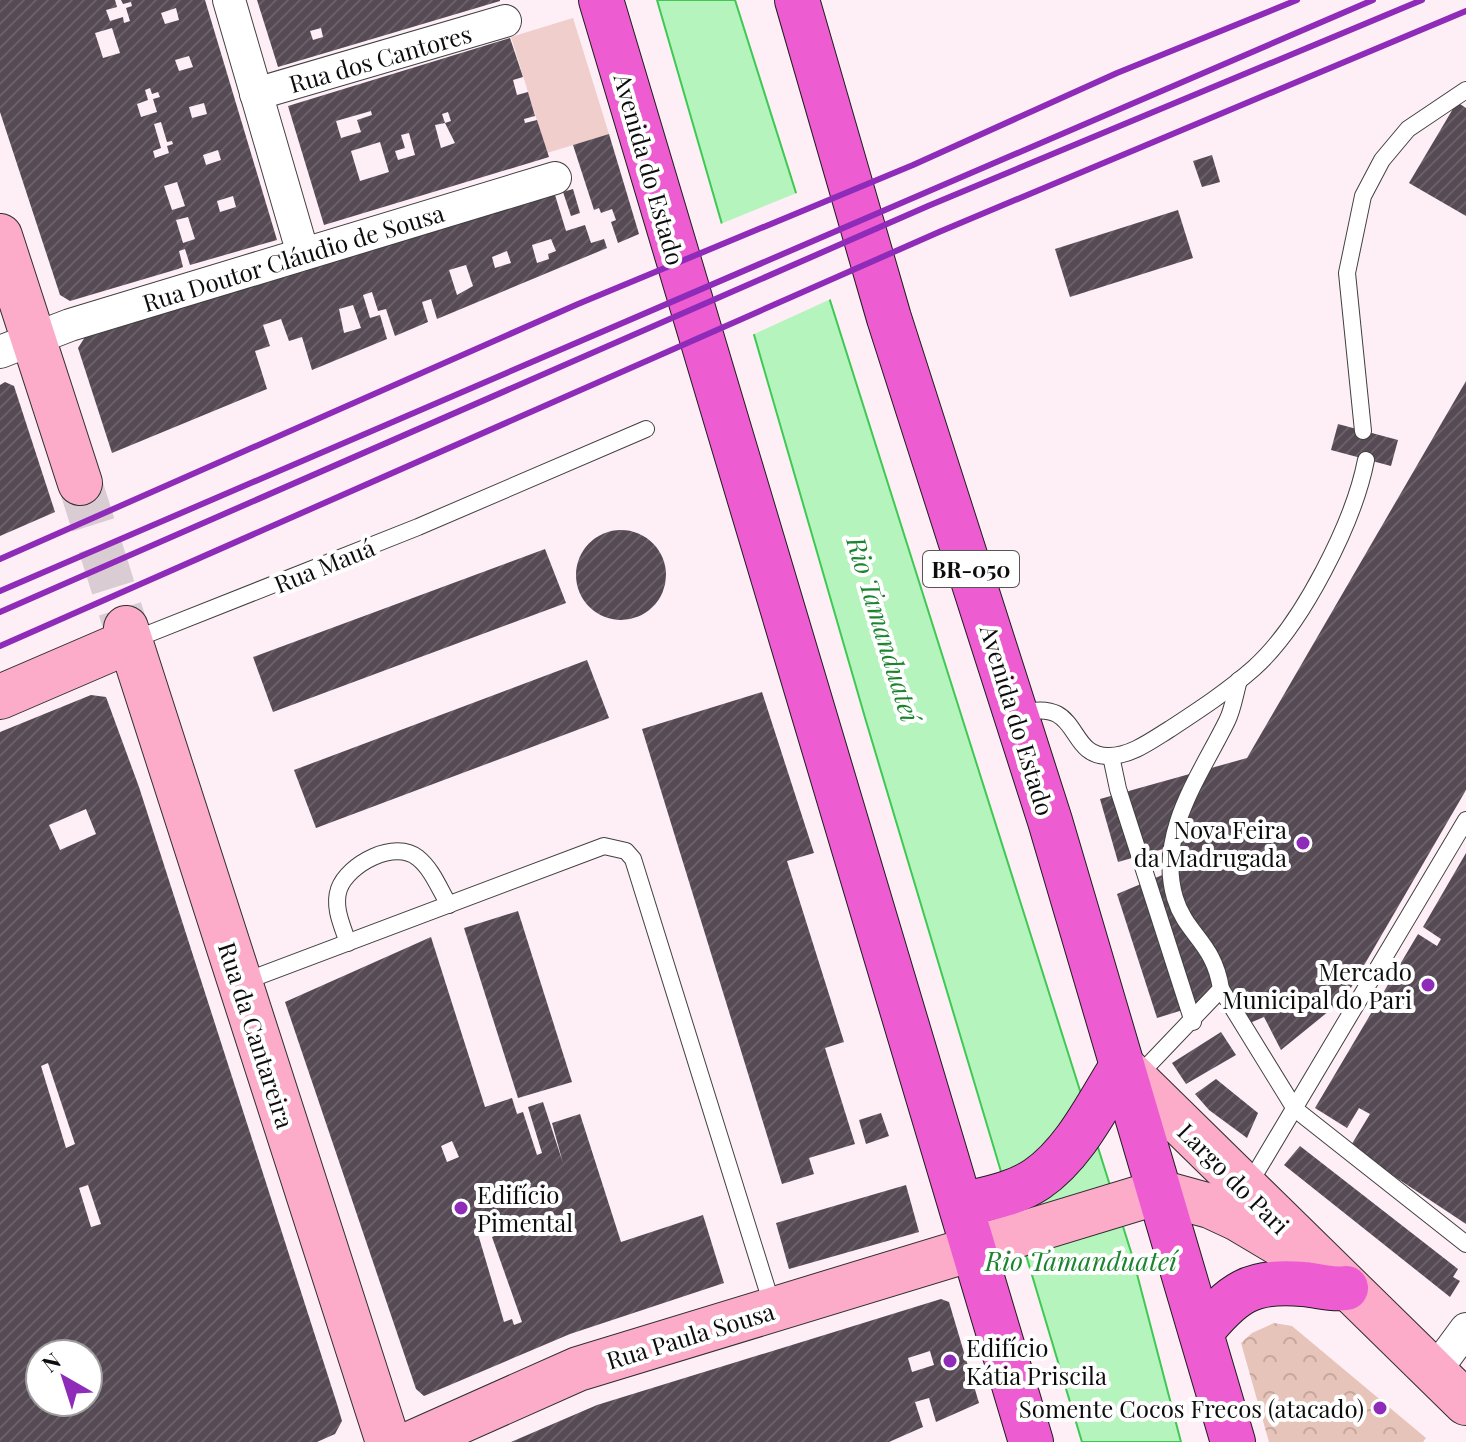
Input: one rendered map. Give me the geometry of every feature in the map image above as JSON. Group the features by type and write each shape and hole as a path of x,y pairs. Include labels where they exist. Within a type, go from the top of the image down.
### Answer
{"highway":[{"name":"Avenida do Estado","path":"601,0 985,1245 1031,1442"},
{"name":"Avenida do Estado","path":"797,0 889,318 1018,715 1120,1081 1146,1196 1201,1332 1233,1442"},
{"path":"972,1202 1013,1191 1045,1172 1120,1081"},
{"path":"1201,1332 1237,1293 1252,1286 1305,1284 1326,1290 1346,1288"}],"street":[{"path":"229,0 303,254"},
{"name":"Rua dos Cantores","path":"256,94 505,21"},
{"name":"Rua Doutor Cláudio de Sousa","path":"16,346 303,254 555,178"},
{"path":"0,236 16,346 80,483"},
{"name":"Rua Mauá","path":"0,697 128,634"},
{"name":"Rua da Cantareira","path":"128,634 388,1442"},
{"name":"Largo do Pari","path":"1120,1081 1246,1191 1466,1403"},
{"path":"985,1245 1146,1196"},
{"name":"Largo do Pari","path":"1146,1196 1210,1206 1280,1244 1318,1278 1346,1288"},
{"name":"Rua Paula Sousa","path":"414,1442 578,1369 985,1245"},
{"path":"1435,1371 1466,1329"}],"lane":[{"path":"1363,431 1347,273 1363,196 1382,160 1408,129 1466,90"},
{"name":"Rua Mauá","path":"128,634 418,527 646,429"},
{"path":"1018,715 1046,708 1055,711 1086,747 1111,756 1150,741 1209,705 1256,666 1295,617 1342,534 1366,460"},
{"path":"1239,680 1228,719 1202,766 1175,829 1170,860 1175,901 1206,945 1218,968 1221,989 1295,1109 1466,1244"},
{"path":"1111,756 1118,789 1193,1022"},
{"path":"1246,1191 1466,820"},
{"path":"240,983 604,846 626,851 633,859 774,1310"},
{"path":"348,943 336,908 339,889 358,866 380,855 399,852 415,855 449,905"},
{"path":"1120,1081 1193,1022 1221,989"}],"green space":[{"path":"1274,1323 1292,1326 1426,1438 1423,1442 1269,1442 1241,1343 1252,1333"}],"shaded area":[{"path":"573,18 609,134 547,153 511,37"}],"water":[{"name":"Rio Tamanduateí","path":"657,0 735,0 1132,1255 1181,1442 1082,1442 866,721"}],"pier":[{"path":"799,192 833,298 750,336 718,225"}],"building":[{"path":"0,0 115,0 117,7 106,10 110,21 123,17 124,23 130,21 126,8 132,6 131,2 123,4 121,0 205,0 277,240 190,265 185,249 179,251 183,267 70,301 60,295 0,112","holes":["176,8 179,20 165,24 161,13","112,28 120,53 103,58 95,33","189,56 193,67 179,71 175,60","150,88 152,94 158,92 160,97 153,99 157,112 141,117 137,104 148,100 145,90","204,103 207,114 192,118 189,107","161,122 167,142 172,141 173,144 167,146 169,153 155,158 153,151 161,148 154,124","218,150 221,160 206,165 203,155","177,182 185,206 172,210 164,186","233,196 236,207 220,212 217,201","188,217 195,239 183,243 176,220"]},
{"path":"257,0 500,0 500,1 278,67","holes":["321,28 323,37 313,40 310,31"]},
{"path":"510,38 523,77 513,80 517,95 528,92 535,116 524,119 525,123 537,120 549,157 324,225 288,106","holes":["371,111 372,115 357,120 361,132 341,138 336,121","448,112 451,121 445,123 442,114","445,123 455,143 441,148 435,125","409,133 415,155 398,160 395,151 405,148 401,135","380,142 389,172 360,181 351,151"]},
{"path":"1457,102 1466,108 1466,216 1409,183"},
{"path":"609,134 639,234 618,243 611,222 616,220 612,209 601,213 599,208 594,210 573,145"},
{"path":"1212,155 1220,182 1202,187 1193,161"},
{"path":"573,189 580,213 571,216 563,192"},
{"path":"555,195 566,231 585,225 591,243 604,239 607,248 437,319 431,299 422,302 428,322 395,336 386,309 378,311 372,292 363,295 370,318 380,315 387,339 312,370 302,337 289,341 281,319 263,325 270,346 255,351 267,389 112,453 78,348 85,337","holes":["551,239 556,251 548,254 549,259 537,263 532,245","507,251 511,263 495,268 492,257","466,265 473,286 457,295 449,270","353,305 361,328 344,333 339,309"]},
{"path":"1178,210 1193,258 1070,297 1055,249"},
{"path":"1466,381 1466,790 1345,998 1281,1050 1264,1017 1238,1028 1225,997 1157,1018 1117,894 1172,871 1163,849 1118,862 1100,799 1247,758"},
{"path":"5,382 14,386 55,512 0,536 0,385"},
{"path":"1338,424 1398,440 1391,466 1331,450"},
{"path":"621,530 638,533 653,543 663,558 666,575 663,592 653,607 638,617 621,620 604,617 589,607 579,592 576,575 579,558 589,543 604,533"},
{"path":"545,549 566,603 273,712 253,657"},
{"path":"587,660 609,718 316,828 294,770"},
{"path":"762,692 814,853 787,861 844,1042 825,1048 855,1144 809,1158 814,1174 782,1184 642,729"},
{"path":"91,695 106,697 139,787 342,1421 335,1434 317,1442 0,1442 0,732","holes":["86,809 96,834 60,850 49,825","48,1063 75,1144 66,1148 41,1066","88,1185 101,1224 91,1227 79,1188"]},
{"name":"Mercado Municipal do Pari","path":"1466,853 1466,1224 1350,1147 1370,1114 1359,1108 1347,1128 1315,1108 1418,934 1437,946 1441,939 1423,927"},
{"path":"518,911 572,1082 518,1098 464,928"},
{"path":"431,937 485,1107 512,1098 517,1114 523,1112 537,1155 542,1153 528,1107 543,1102 563,1163 552,1123 580,1114 621,1242 703,1215 724,1283 570,1334 424,1396 416,1389 285,1002","holes":["452,1141 459,1157 447,1162 441,1146","526,1217 528,1222 492,1237 522,1322 514,1325 512,1319 504,1322 475,1224 486,1219 491,1232"]},
{"path":"1221,1032 1236,1055 1186,1084 1172,1063"},
{"path":"1216,1079 1258,1113 1247,1138 1209,1110 1195,1094"},
{"path":"881,1113 889,1136 866,1144 859,1120"},
{"path":"1300,1146 1458,1269 1453,1277 1460,1281 1450,1297 1284,1165"},
{"path":"906,1185 919,1232 789,1269 776,1223"},
{"path":"941,1299 949,1302 979,1403 936,1422 929,1398 915,1402 923,1427 889,1442 511,1442 597,1405","holes":["930,1351 934,1365 912,1372 908,1358"]}],"tunnel":[{"path":"80,483 126,628"}],"railway":[{"path":"0,559 578,304 913,165 1117,73 1297,0"},
{"path":"0,591 1373,0"},
{"path":"0,612 928,206 1422,0"},
{"path":"0,646 939,232 1466,11"}],"place":[{"name":"Nova Feira da Madrugada","path":"1303,843"},
{"name":"Mercado Municipal do Pari","path":"1428,985"},
{"name":"Edifício Pimental","path":"461,1208"},
{"name":"Edifício Kátia Priscila","path":"950,1361"},
{"name":"Somente Cocos Frecos (atacado)","path":"1380,1408"}]}
